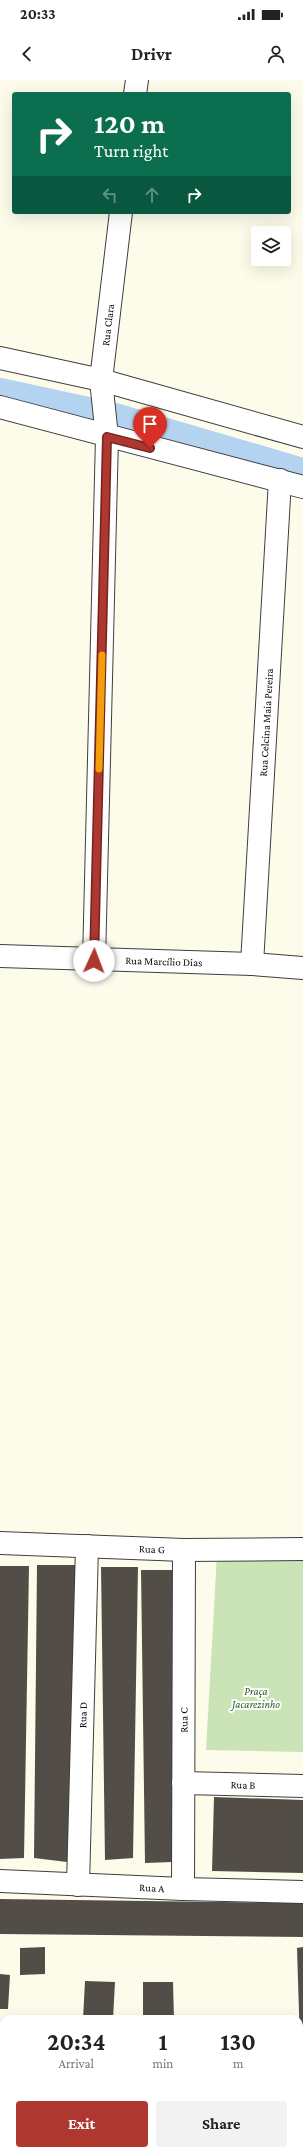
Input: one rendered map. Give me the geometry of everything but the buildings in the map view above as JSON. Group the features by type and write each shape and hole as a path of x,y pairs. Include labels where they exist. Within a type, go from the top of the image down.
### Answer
{"street":[{"path":"135,92 137,80"},
{"name":"Rua Clara","path":"94,961 106,430 102,389 121,214"},
{"path":"0,358 102,389 303,437"},
{"path":"0,408 106,430 303,487"},
{"name":"Rua Celcina Maia Pereira","path":"252,964 280,480"},
{"name":"Rua Marcílio Dias","path":"0,956 94,961 252,964 303,968"},
{"name":"Rua G","path":"0,1543 184,1550 303,1549"},
{"name":"Rua D","path":"78,1885 87,1546"},
{"name":"Rua C","path":"183,1890 184,1550"},
{"name":"Rua B","path":"183,1783 303,1786"},
{"name":"Rua A","path":"0,1881 183,1890 303,1892"}],"green space":[{"name":"Praça Jacarezinho","path":"217,1553 303,1555 303,1752 206,1750"}],"waterway":[{"path":"0,393 111,417 303,473"}],"slow traffic":[{"path":"99,769 102,655"}],"route":[{"path":"94,961 107,437 150,448"}]}
